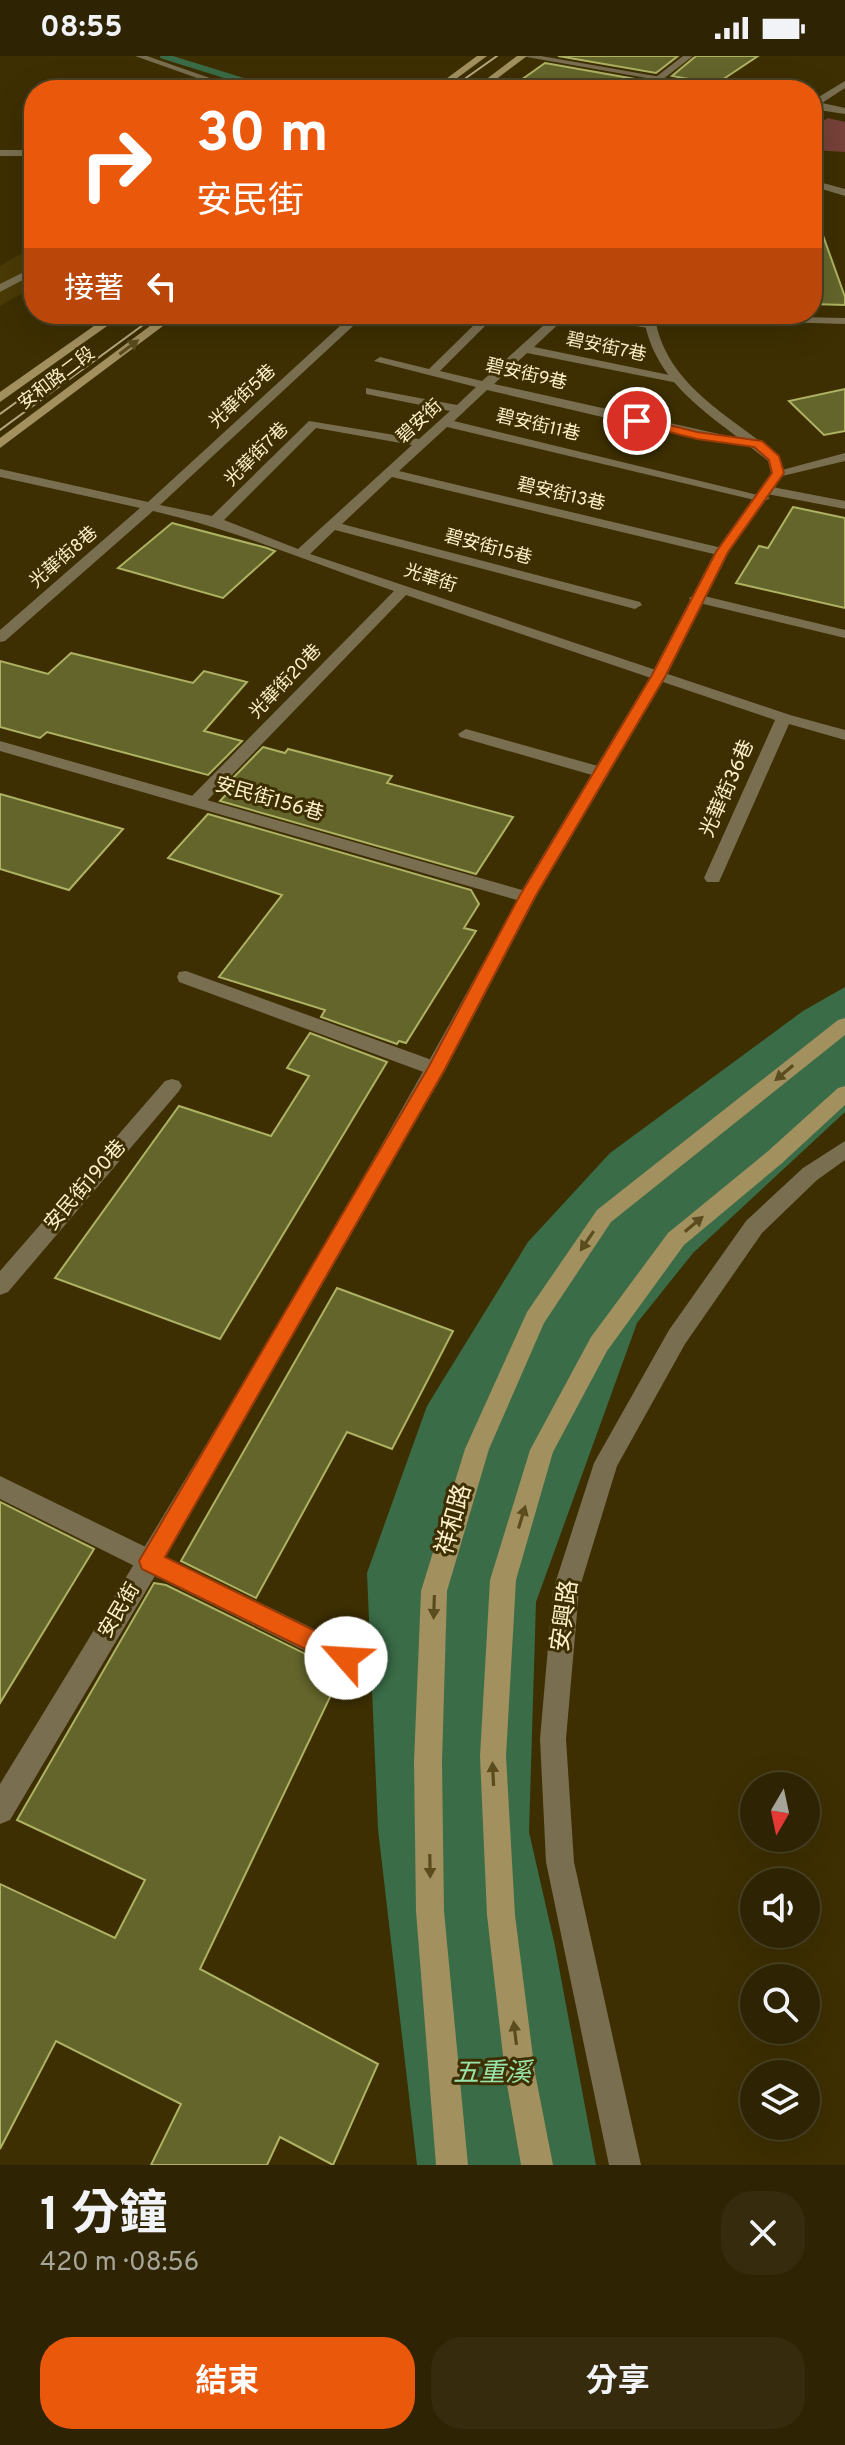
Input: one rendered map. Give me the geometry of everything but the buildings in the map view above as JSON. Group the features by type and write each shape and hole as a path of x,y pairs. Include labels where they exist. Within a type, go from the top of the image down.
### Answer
{"main road":[{"path":"449,80 483,56"},
{"path":"490,80 524,56"},
{"name":"安和路二段","path":"0,398 104,324"},
{"name":"安和路二段","path":"0,444 160,324"},
{"name":"祥和路","path":"452,2165 430,1911 428,1747 434,1591 477,1449 535,1318 604,1216 845,1025"},
{"path":"537,2165 520,2073 501,1915 493,1756 503,1580 542,1450 599,1344 676,1239 774,1158 845,1093"}],"street":[{"path":"139,56 210,80"},
{"path":"524,56 672,80"},
{"path":"657,80 689,56"},
{"path":"822,99 845,84"},
{"path":"822,107 845,111"},
{"path":"0,153 24,153"},
{"path":"822,185 845,193"},
{"path":"0,289 24,276"},
{"path":"822,321 845,321"},
{"name":"光華街5巷","path":"151,506 349,324"},
{"path":"433,372 481,324"},
{"name":"碧安街","path":"300,555 552,324"},
{"path":"650,324 656,350 679,381 758,444 774,459 778,473 845,457"},
{"name":"碧安街7巷","path":"525,349 679,381"},
{"name":"碧安街9巷","path":"380,361 697,435 758,444"},
{"path":"370,391 460,409"},
{"name":"碧安街11巷","path":"446,423 765,494 845,505"},
{"name":"光華街7巷","path":"215,521 313,424 422,443"},
{"name":"光華街","path":"0,473 215,521 300,555 403,590 784,718 845,735"},
{"name":"碧安街13巷","path":"391,473 722,552"},
{"name":"安民街","path":"0,1810 150,1561 436,1069 527,897 659,675 722,552 778,473"},
{"name":"光華街8巷","path":"0,638 151,506"},
{"name":"碧安街15巷","path":"332,525 635,605"},
{"name":"光華街20巷","path":"196,802 403,590"},
{"path":"696,598 845,634"},
{"name":"光華街36巷","path":"713,878 784,718"},
{"path":"466,734 599,772"},
{"name":"安民街156巷","path":"0,746 527,897"},
{"path":"186,977 436,1069"},
{"name":"安民街190巷","path":"0,1286 172,1086"},
{"name":"安興路","path":"625,2165 560,1862 553,1739 566,1590 606,1463 677,1337 754,1227 810,1174 845,1149"},
{"path":"0,1487 346,1658"}],"shaded area":[{"path":"828,118 845,122 845,152 822,151 822,122"},
{"path":"24,252 24,293 0,306 0,266"}],"water":[{"name":"五重溪","path":"845,987 845,1112 693,1253 637,1323 536,1602 529,1832 555,1946 596,2165 417,2165 378,1829 367,1573 427,1406 528,1242 610,1153 803,1011"}],"waterway":[{"path":"163,56 240,80"}],"tram line":[{"path":"463,80 497,56"},
{"path":"0,430 144,324"},
{"path":"0,414 87,351"}],"route":[{"path":"346,1658 150,1561 436,1069 527,897 659,675 722,552 778,473 774,459 758,444 697,435 637,421"}]}
